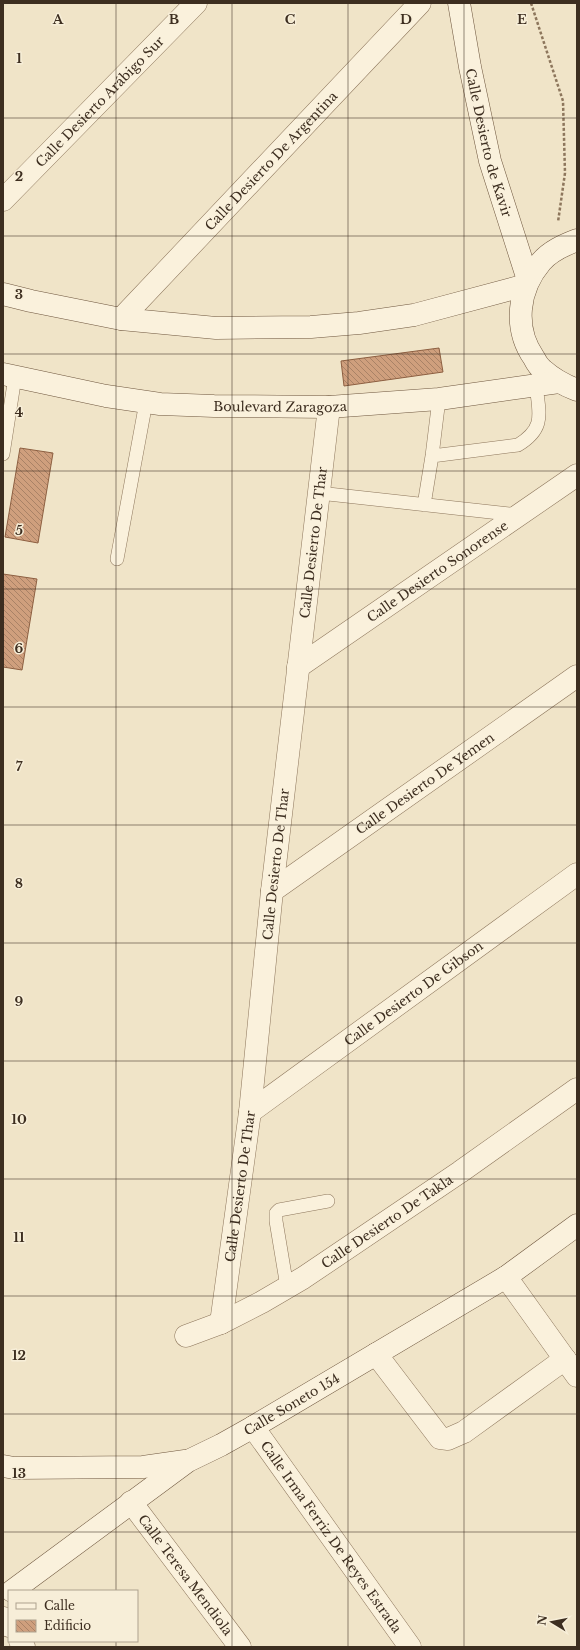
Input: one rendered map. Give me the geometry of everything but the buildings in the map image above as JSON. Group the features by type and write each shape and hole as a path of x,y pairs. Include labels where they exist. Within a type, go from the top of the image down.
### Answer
{"street":[{"name":"Calle Desierto Arábigo Sur","path":"3,200 196,3"},
{"name":"Calle Desierto De Argentina","path":"121,319 420,3"},
{"name":"Calle Desierto de Kavir","path":"459,3 470,67 490,161 527,283"},
{"path":"568,386 542,369 529,351 521,330 520,307 527,283 541,261 569,243"},
{"path":"3,294 121,319 216,328 311,327 359,323 414,314 527,283"},
{"name":"Boulevard Zaragoza","path":"9,376 106,396 146,402 214,406 329,406 439,399 536,385 568,386"},
{"name":"Calle Desierto De Thar","path":"221,1323 250,1112 272,891 329,406"},
{"name":"Calle Desierto Sonorense","path":"298,667 577,475"},
{"name":"Calle Desierto De Yemen","path":"272,891 577,676"},
{"name":"Calle Desierto De Gibson","path":"250,1112 577,874"},
{"name":"Calle Desierto De Takla","path":"186,1336 221,1323 303,1278 454,1176 577,1089"},
{"name":"Calle Soneto 154","path":"13,1590 188,1461 253,1427 506,1277 577,1225"},
{"path":"376,1354 440,1438 448,1439 464,1432 571,1367 506,1277"},
{"name":"Calle Irma Ferriz De Reyes Estrada","path":"253,1427 410,1647"},
{"path":"3,1466 14,1468 143,1467 188,1461"},
{"name":"Calle Teresa Mendiola","path":"131,1502 240,1647"}],"lane":[{"path":"3,454 9,376"},
{"path":"432,456 518,445 530,438 537,426 539,415 536,385"},
{"path":"424,505 439,399"},
{"path":"117,559 146,402"},
{"path":"319,493 518,515"},
{"path":"287,1287 275,1217 276,1213 279,1210 328,1201"}],"path":[{"path":"531,3 563,101 565,173 557,226 569,243"}]}
